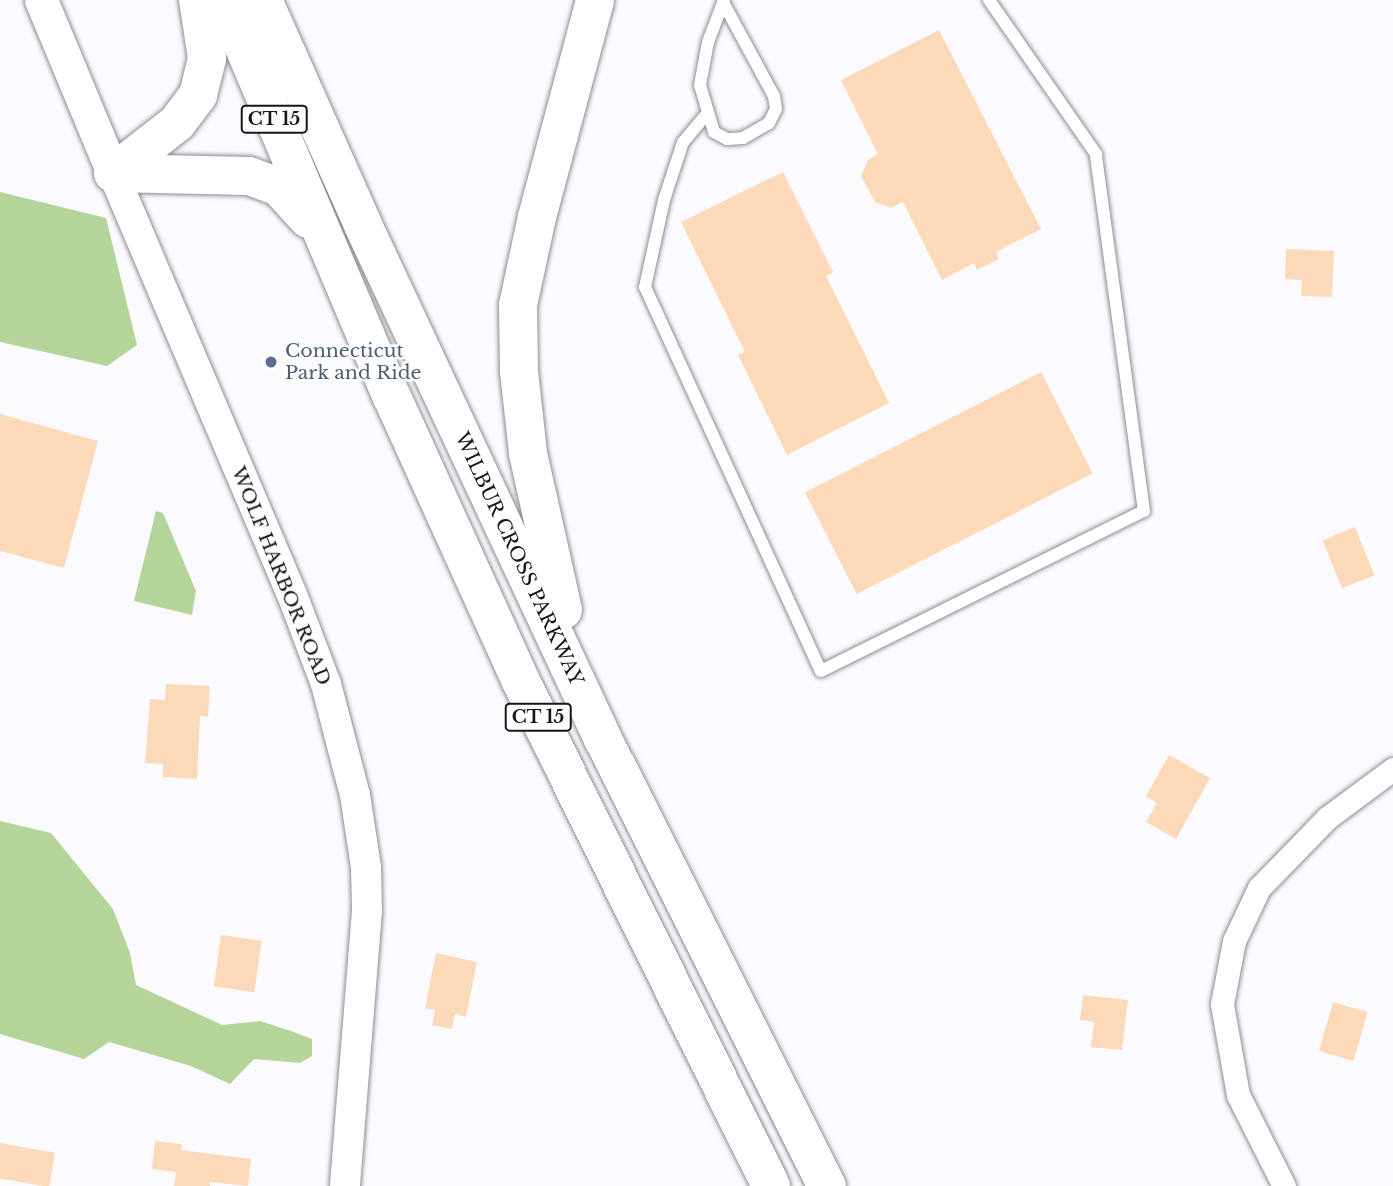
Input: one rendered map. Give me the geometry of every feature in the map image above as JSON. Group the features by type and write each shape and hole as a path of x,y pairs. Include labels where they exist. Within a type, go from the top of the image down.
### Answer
{"highway":[{"path":"113,173 177,123 198,95 207,58 198,0"},
{"name":"CT 15","path":"223,0 324,238 520,679 771,1186"},
{"name":"WILBUR CROSS PARKWAY","path":"263,0 352,203 603,739 827,1186"},
{"path":"595,0 523,276 517,336 523,414 540,517 552,572 603,739"},
{"path":"113,173 233,175 266,180 292,199 324,238"}],"main road":[{"name":"WOLF HARBOR ROAD","path":"41,0 113,173"}],"street":[{"name":"WOLF HARBOR ROAD","path":"113,173 291,592 326,684 355,795 366,867 367,911 345,1186"},
{"path":"1284,1186 1238,1096 1222,1004 1234,941 1259,888 1326,818 1393,769"}],"lane":[{"path":"705,116 683,142 664,200 645,287 821,671 1144,511 1096,154 989,0"},
{"path":"724,2 774,96 776,109 769,123 743,138 727,139 714,132 705,116 700,85 708,42 724,2"}],"green space":[{"path":"0,192 106,218 137,345 107,366 0,342"},
{"path":"156,511 163,513 196,591 192,615 134,601"},
{"path":"0,821 51,833 113,909 130,953 136,985 222,1025 260,1021 312,1039 312,1056 300,1063 254,1059 230,1084 191,1066 109,1042 84,1059 0,1034"}],"building":[{"path":"939,30 1041,229 996,252 999,259 977,270 974,263 942,280 903,202 891,208 875,202 861,176 868,160 878,154 841,80"},
{"path":"783,172 833,272 826,276 889,403 787,455 738,355 745,352 681,222"},
{"path":"1286,249 1334,251 1332,297 1301,296 1302,280 1285,279"},
{"path":"1041,372 1093,474 857,594 805,492"},
{"path":"0,414 98,441 64,568 0,551"},
{"path":"1355,527 1374,575 1342,588 1323,540"},
{"path":"166,684 210,686 208,717 200,716 197,779 163,777 163,764 145,763 150,699 165,700"},
{"path":"1169,755 1210,778 1176,839 1146,822 1157,803 1146,796"},
{"path":"221,935 262,941 254,992 214,986"},
{"path":"436,953 477,962 466,1017 455,1014 452,1029 432,1025 435,1010 425,1008"},
{"path":"1083,995 1128,1000 1122,1050 1091,1047 1094,1022 1080,1020"},
{"path":"1333,1002 1368,1012 1354,1061 1319,1051"},
{"path":"155,1141 182,1144 181,1150 251,1159 248,1186 210,1182 210,1186 174,1186 176,1172 152,1169"},
{"path":"0,1143 55,1153 49,1186 0,1179"}],"place":[{"name":"Connecticut Park and Ride","path":"271,362"}]}
